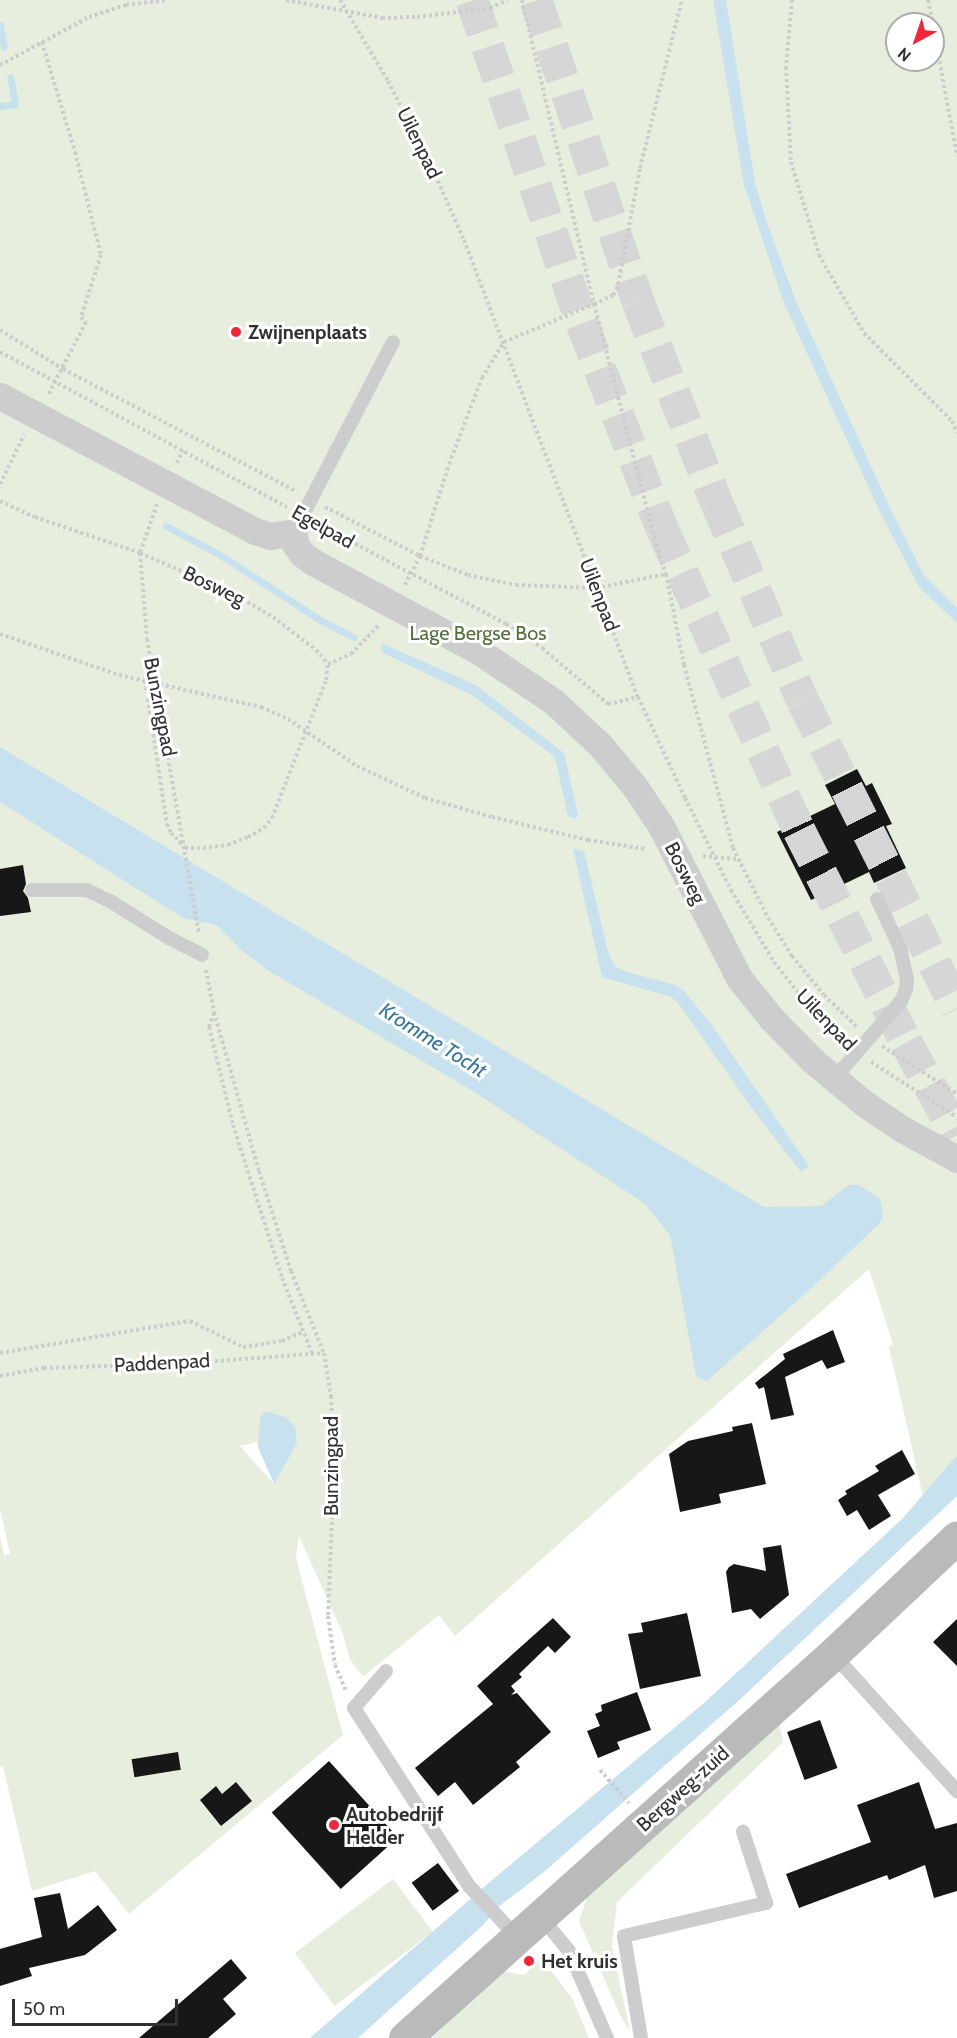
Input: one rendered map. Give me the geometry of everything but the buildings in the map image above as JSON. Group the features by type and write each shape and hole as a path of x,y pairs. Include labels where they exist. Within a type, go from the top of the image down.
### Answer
{"street":[{"path":"0,396 255,531 270,536 298,524"},
{"name":"Bosweg","path":"298,524 295,544 302,554 480,652 554,702 601,746 635,787 661,826 739,978 771,1018 834,1079 902,1128 957,1159"},
{"name":"Bergweg-zuid","path":"405,2038 520,1925 833,1654 957,1537"}],"lane":[{"path":"298,524 393,342"},
{"path":"32,890 87,890 202,955"},
{"path":"834,1079 901,1001 907,980 900,948 877,899"},
{"path":"833,1654 957,1791"},
{"path":"386,1671 354,1708 470,1887 520,1925 569,1951 607,2038"},
{"path":"641,2038 624,1936 766,1903 743,1832"}],"path":[{"path":"0,65 89,17 126,4 166,0"},
{"path":"286,0 382,18 417,17 490,8 507,0"},
{"name":"Uilenpad","path":"340,0 388,81 428,159 504,342 638,697 716,858 774,963 819,1016 857,1052 881,1070 957,1117"},
{"path":"522,0 594,304 656,544 666,574 684,666 734,848 768,918 792,956 825,995 870,1037 956,1092"},
{"path":"145,681 167,825 171,833 185,848 228,845 264,828 272,818 326,680 328,664 351,654 395,605 420,556 449,464 482,378 504,342 594,304 617,290 640,168 682,0"},
{"path":"792,0 786,67 791,162 819,255 864,333 952,421 957,433"},
{"path":"42,42 75,152 101,255 81,317 87,322"},
{"path":"942,72 957,155"},
{"path":"0,330 63,369"},
{"name":"Egelpad","path":"0,352 298,524 410,574 506,624 542,648 608,704 638,697"},
{"name":"Bunzingpad","path":"165,483 140,553 147,639 157,683 200,934"},
{"name":"Bosweg","path":"0,501 35,517 140,553 232,593 273,617 316,650 328,664"},
{"path":"596,588 666,574"},
{"path":"0,634 84,664 145,681 261,707 288,719 357,766 425,798 588,840 675,854 739,859"},
{"name":"Bunzingpad","path":"202,955 214,1012 259,1172 291,1271 324,1353 331,1396 334,1468 328,1616 334,1665 354,1708"},
{"path":"214,1012 209,1027 232,1125 282,1278 312,1353"},
{"path":"0,1353 190,1321 243,1347 282,1341 304,1331"},
{"name":"Paddenpad","path":"0,1376 44,1368 190,1363 324,1353"},
{"path":"600,1770 629,1803"}],"green space":[{"name":"Lage Bergse Bos","path":"0,0 957,0 957,1455 923,1497 889,1347 893,1344 869,1269 455,1636 439,1615 364,1676 350,1660 343,1634 299,1536 296,1558 343,1735 129,1914 95,1871 32,1891 3,1766 0,1766 0,1536 4,1556 10,1554 0,1509","holes":["257,1442 274,1484 240,1446"]},
{"path":"779,1722 783,1742 617,1902 612,1947 630,2032 620,2015 579,1921 590,1889"},
{"path":"393,1879 433,1932 334,2006 295,1953"},
{"path":"541,1958 572,1998 589,2038 432,2038 503,1971 524,1975"}],"water":[{"path":"713,0 726,0 755,183 795,299 890,508 924,575 957,608 957,623 919,587 880,512 784,303 744,185"},
{"path":"383,644 476,685 564,753 578,815 576,819 568,816 555,757 472,695 383,653 380,647"},
{"name":"Kromme Tocht","path":"0,747 764,1207 821,1206 849,1185 859,1185 880,1199 883,1216 878,1225 807,1292 707,1381 696,1376 670,1235 644,1203 471,1090 269,971 241,950 217,925 183,918 0,802"},
{"path":"573,849 584,851 607,948 614,966 627,972 676,985 685,992 711,1024 809,1166 801,1172 754,1111 678,1003 671,997 602,977"},
{"path":"266,1411 285,1417 295,1426 297,1443 274,1484 258,1447 260,1417"},
{"path":"957,1455 957,1496 737,1702 545,1871 502,1904 482,1926 358,2038 310,2038 491,1881 704,1703 903,1518"}],"waterway":[{"path":"0,25 4,47"},
{"path":"0,106 15,104 10,77"},
{"path":"166,526 222,556 320,620 354,637"}],"tunnel":[{"path":"472,0 582,323 662,528 799,830 906,1042 957,1135"},
{"path":"536,0 638,301 716,501 803,701 957,1009"}],"place":[{"name":"Zwijnenplaats","path":"236,332"},
{"name":"Autobedrijf Helder","path":"334,1825"},
{"name":"Het kruis","path":"529,1961"}]}
